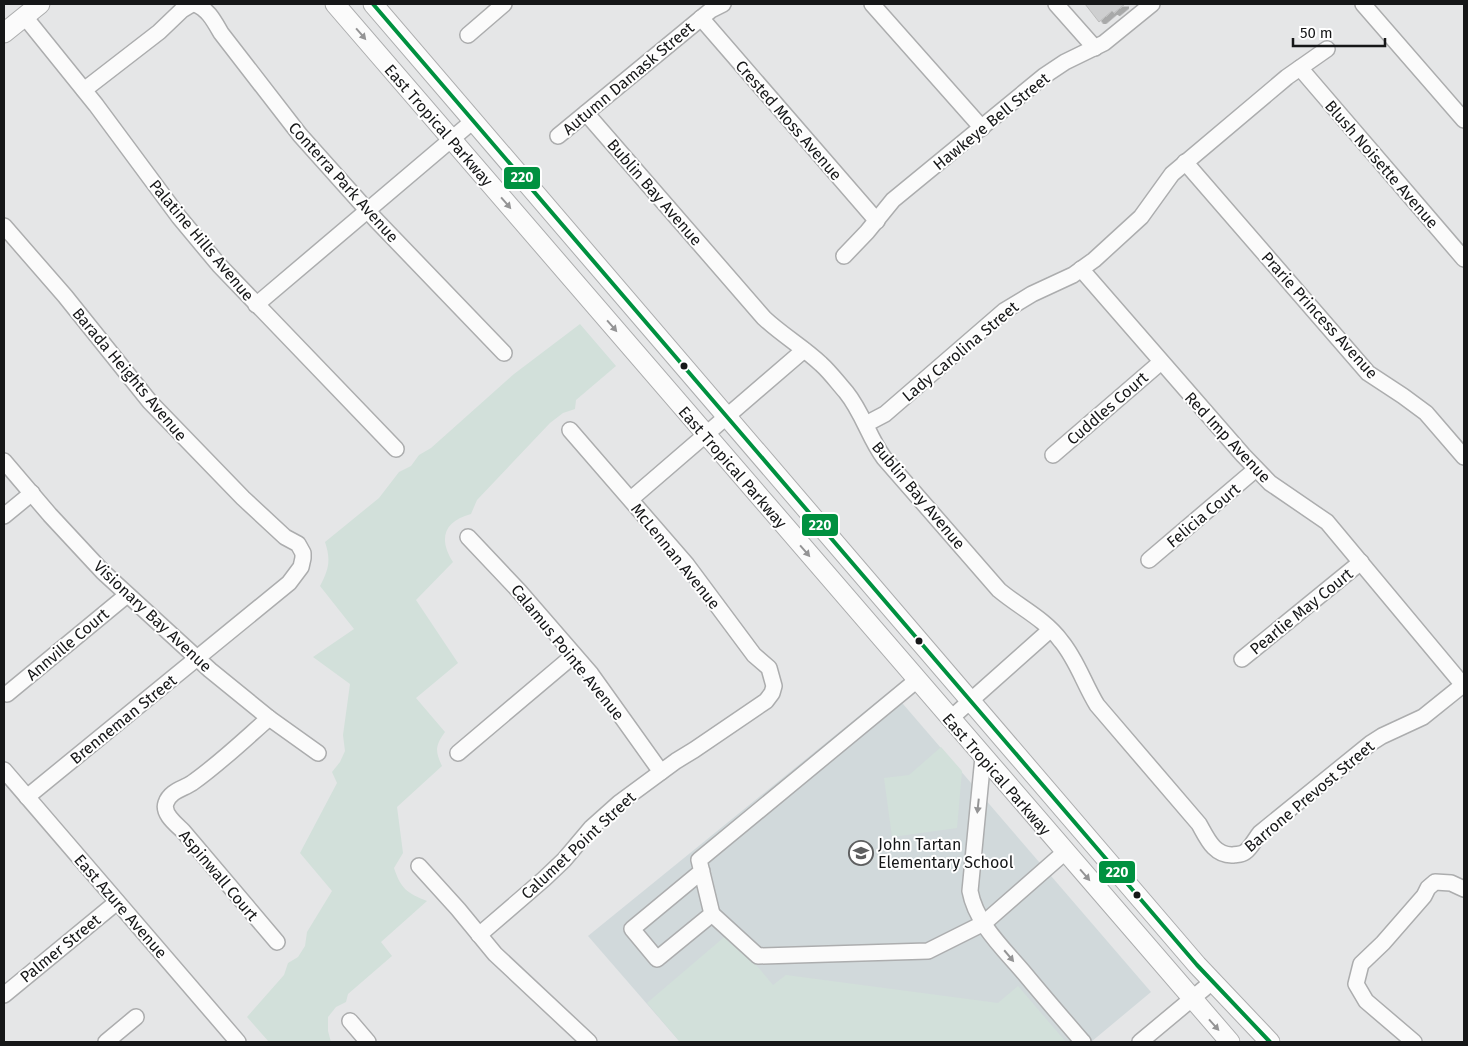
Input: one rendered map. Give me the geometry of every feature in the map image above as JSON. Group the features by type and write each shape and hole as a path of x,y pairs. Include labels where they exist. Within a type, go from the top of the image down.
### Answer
{"main road":[{"path":"4,33 40,4"},
{"name":"East Tropical Parkway","path":"335,4 451,139 971,701 1212,982 1270,1042"},
{"name":"East Tropical Parkway","path":"373,4 472,121 917,680 1230,1042"}],"street":[{"path":"84,90 159,32 182,10 194,4"},
{"name":"Conterra Park Avenue","path":"194,4 202,7 212,17 221,33 300,135 368,210 504,353"},
{"path":"468,35 504,4"},
{"name":"Autumn Damask Street","path":"558,136 711,10 723,4"},
{"path":"872,4 982,128"},
{"path":"1056,4 1094,48"},
{"name":"Hawkeye Bell Street","path":"844,256 877,221 893,200 1044,76 1065,62 1114,36 1152,4"},
{"path":"1363,4 1464,120"},
{"name":"Palatine Hills Avenue","path":"24,16 84,90 218,265 396,449"},
{"name":"Crested Moss Avenue","path":"701,18 877,221"},
{"name":"Lady Carolina Street","path":"866,424 885,414 1004,312 1032,294 1073,275 1094,260 1142,217 1161,192 1167,180 1185,162 1300,68 1327,50"},
{"name":"Blush Noisette Avenue","path":"1300,68 1464,259"},
{"name":"Bublin Bay Avenue","path":"586,113 764,318 780,333 821,364 847,393 866,424 874,446 999,590 1011,600 1026,608 1060,639 1077,664 1087,689 1097,705 1199,824 1211,845 1228,855"},
{"path":"256,305 472,121"},
{"name":"Prarie Princess Avenue","path":"1185,162 1368,373 1426,413 1464,457"},
{"name":"Barada Heights Avenue","path":"4,226 65,296 150,402 194,450 266,520 285,537 298,544 304,558"},
{"name":"Red Imp Avenue","path":"1081,269 1270,484 1327,522 1464,685"},
{"path":"631,499 804,350"},
{"name":"Cuddles Court","path":"1053,455 1161,362"},
{"name":"McLennan Avenue","path":"570,430 687,565 754,656 769,668 774,686"},
{"name":"Visionary Bay Avenue","path":"4,461 83,552 127,595 197,658 269,718 318,753"},
{"name":"Felicia Court","path":"1149,560 1256,469"},
{"path":"4,516 32,494"},
{"name":"Calamus Pointe Avenue","path":"468,538 574,655 610,700 661,772"},
{"name":"Brenneman Street","path":"27,797 289,584 301,567 304,558"},
{"name":"Pearlie May Court","path":"1242,660 1360,562"},
{"name":"Annville Court","path":"7,694 127,595"},
{"path":"950,719 1050,630"},
{"path":"458,752 574,655"},
{"path":"917,680 699,860 712,914 758,956 928,951 984,923 1065,852"},
{"name":"Barrone Prevost Street","path":"1228,855 1243,854 1249,849 1260,833 1358,753 1382,736 1423,717 1464,685"},
{"name":"Calumet Point Street","path":"479,935 544,879 564,860 592,828 619,803 766,700 772,693 774,686"},
{"name":"Aspinwall Court","path":"269,718 198,778 169,797 165,806 172,820 276,942"},
{"path":"983,757 970,892 972,903 996,940 1083,1042"},
{"name":"East Azure Avenue","path":"4,770 238,1042"},
{"path":"420,866 514,974 563,1016 589,1042"},
{"path":"702,870 632,929 657,959 712,914"},
{"path":"1414,1042 1366,1001 1356,984 1362,964 1383,943 1435,882 1444,882 1464,889"},
{"name":"Palmer Street","path":"4,995 117,902"},
{"path":"1140,1042 1212,982"},
{"path":"106,1042 136,1017"},
{"path":"350,1021 368,1042"}],"shaded area":[{"path":"580,324 616,366 576,400 575,409 563,413 550,423 477,500 471,514 462,517 449,526 445,539 448,554 453,562 416,600 458,663 416,698 445,732 439,741 437,749 442,766 397,807 403,853 394,868 402,886 414,895 427,901 381,942 392,956 348,994 346,1002 336,1007 328,1017 328,1031 331,1042 269,1042 247,1017 284,975 288,963 298,957 305,946 307,932 332,891 300,853 337,783 332,772 340,762 345,751 343,735 350,684 313,657 354,629 320,586 328,564 325,542 379,498 399,472 411,466 419,455 431,448 514,374"},
{"name":"John Tartan Elementary School","path":"891,690 1151,992 1091,1042 680,1042 588,936"},
{"path":"941,747 962,771 957,828 892,837 884,778 909,775"},
{"path":"729,933 773,985 786,975 998,1003 1018,986 1066,1042 680,1042 647,1003"}],"building":[{"path":"1085,4 1125,4 1114,13 1112,11 1099,22"}],"transit line":[{"name":"220","path":"373,4 1197,965 1270,1042"}],"place":[{"name":"John Tartan Elementary School","path":"861,853"}]}
